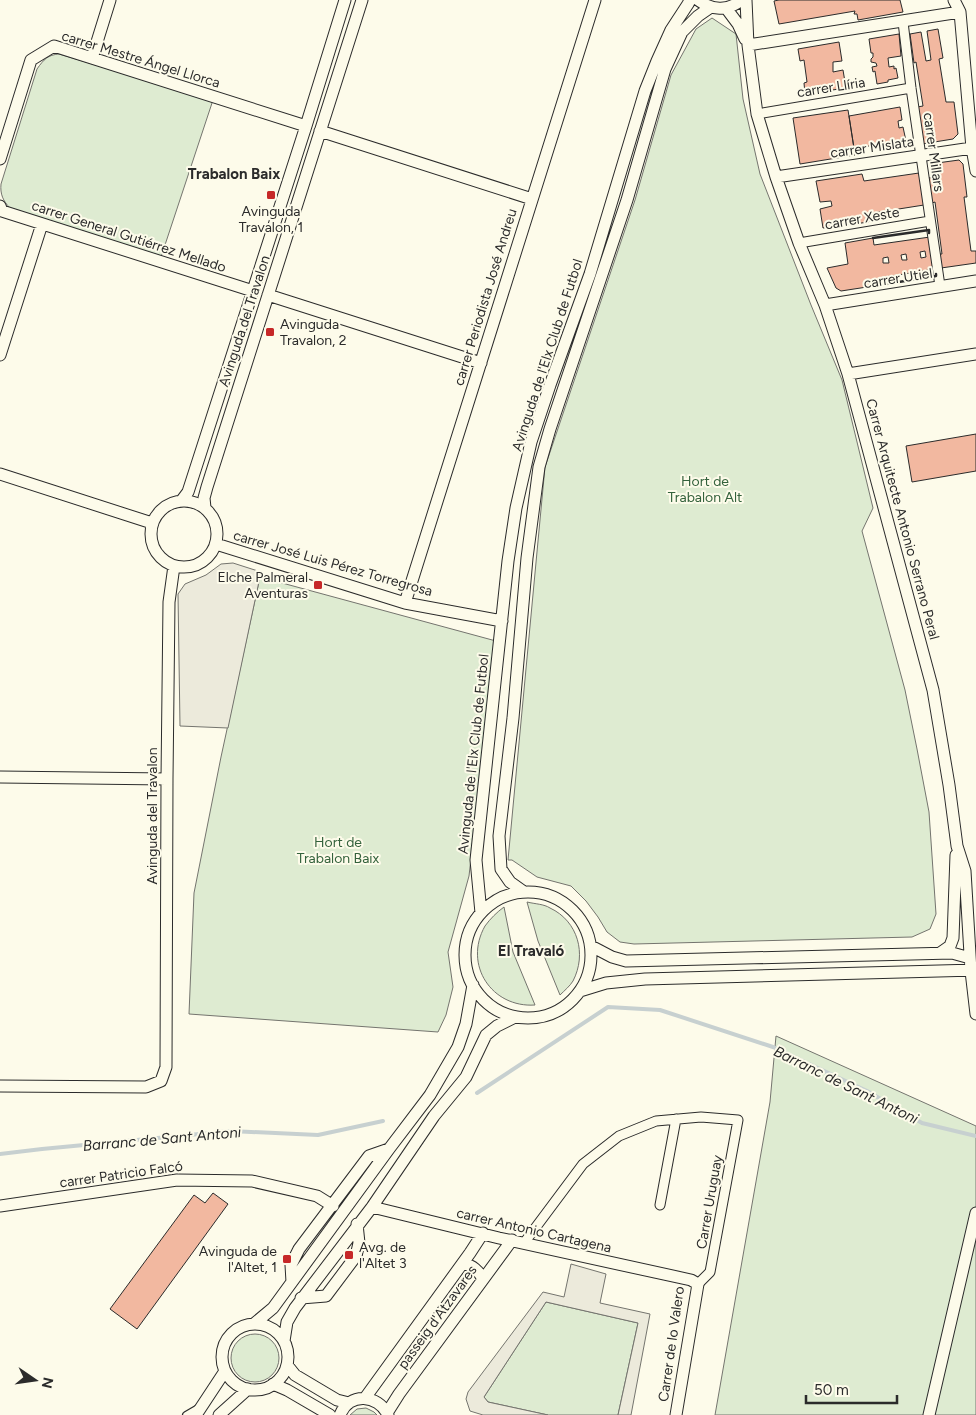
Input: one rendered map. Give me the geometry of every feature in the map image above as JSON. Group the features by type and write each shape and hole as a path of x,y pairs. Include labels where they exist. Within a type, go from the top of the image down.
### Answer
{"street":[{"path":"92,58 110,0"},
{"name":"Avinguda del Travalon","path":"182,500 188,492 345,0"},
{"name":"Avinguda del Travalon","path":"205,508 204,498 207,487 362,0"},
{"name":"carrer Periodista José Andreu","path":"405,603 595,0"},
{"name":"Avinguda de l'Elx Club de Futbol","path":"481,913 476,860 508,561 516,508 532,442 550,385 590,274 645,91 671,30 690,0"},
{"path":"698,0 711,7 726,8 740,0"},
{"name":"Carrer Arquitecte Antonio Serrano Peral","path":"746,0 748,45 756,114 799,243 824,304 848,374 933,690 957,846 965,871 970,958 974,970 976,1014"},
{"path":"954,0 960,12 972,148 976,171"},
{"name":"Avinguda de l'Elx Club de Futbol","path":"524,892 510,882 502,869 499,836 513,718 527,558 538,467 627,200 665,68 682,32 698,16 711,7"},
{"name":"Carrer Arquitecte Antonio Serrano Peral","path":"726,8 738,24 748,45"},
{"path":"748,45 960,12"},
{"name":"carrer Millars","path":"903,22 920,156 940,286"},
{"name":"carrer Mestre Ángel Llorca","path":"6,120 31,60 54,46 306,126"},
{"name":"carrer Llíria","path":"756,114 911,88"},
{"path":"0,159 6,120"},
{"path":"320,131 532,199"},
{"name":"carrer Mislata","path":"776,177 972,148"},
{"name":"carrer General Gutiérrez Mellado","path":"0,206 2,211 253,291"},
{"name":"carrer Xeste","path":"799,243 930,221"},
{"path":"0,354 42,224"},
{"name":"carrer Utiel","path":"824,304 976,281"},
{"path":"268,295 481,363"},
{"path":"848,374 976,354"},
{"path":"0,474 152,523"},
{"path":"182,500 196,503 205,508 212,516 217,535 216,544 210,554 203,562 188,567 174,566 162,559 154,550 150,536 152,523 158,513 165,506 182,500"},
{"name":"carrer José Luis Pérez Torregrosa","path":"216,544 405,603 502,621"},
{"name":"Avinguda del Travalon","path":"0,1086 146,1087 161,1081 166,1067 167,779 170,602 174,566"},
{"path":"0,777 167,779"},
{"path":"940,953 950,946 953,938 957,846"},
{"path":"524,892 535,892 557,898 575,913 586,930 591,946 586,981 580,991 556,1011 532,1018 515,1017 491,1006 470,980 465,957 470,931 481,913 496,900 524,892"},
{"path":"591,946 612,957 626,960 940,953 952,953 970,958"},
{"path":"580,991 606,983 645,979 974,970"},
{"path":"255,1323 273,1308 430,1095 458,1047 466,1024 473,985"},
{"path":"284,1341 287,1322 294,1308 372,1206 434,1116 466,1077 486,1035 497,1026 515,1017"},
{"name":"Carrer Uruguay","path":"676,1119 701,1117 738,1120 710,1272 694,1282"},
{"path":"524,1243 584,1164 619,1136 656,1121 676,1119 660,1205"},
{"path":"292,1282 291,1265 299,1249 369,1156 389,1149"},
{"name":"carrer Patricio Falcó","path":"0,1206 177,1180 252,1181 316,1196 332,1206"},
{"name":"carrer Antonio Cartagena","path":"372,1206 483,1234 694,1282"},
{"path":"929,1415 976,1213"},
{"path":"301,1298 326,1296 356,1256 358,1243 357,1224"},
{"name":"passeig d'Atzavares","path":"365,1398 483,1234"},
{"name":"passeig d'Atzavares","path":"388,1414 399,1394 512,1240"},
{"path":"463,1263 478,1270 483,1279"},
{"name":"Carrer de lo Valero","path":"676,1415 694,1282"},
{"path":"255,1323 269,1326 284,1341 288,1352 287,1365 282,1376 273,1384 259,1390 248,1389 234,1382 225,1371 222,1363 222,1354 227,1338 238,1328 255,1323"},
{"path":"287,1365 295,1375 337,1400 349,1403"},
{"path":"196,1415 225,1371"},
{"path":"273,1384 330,1415"},
{"path":"219,1415 248,1389"},
{"path":"340,1415 349,1403 365,1398 381,1404 388,1414"}],"lane":[{"path":"186,1415 204,1404"}],"green space":[{"name":"Hort de Trabalon Alt","path":"712,18 736,34 743,99 760,174 842,380 873,508 862,531 905,690 929,812 936,914 930,929 912,937 634,944 620,942 607,932 586,901 571,886 537,877 512,860 508,860 545,467 635,200 671,75 696,29"},
{"path":"59,54 213,100 161,257 10,208 4,200 1,184 37,69 46,58"},
{"name":"Hort de Trabalon Baix","path":"260,577 496,641 469,876 448,952 453,987 446,1015 438,1032 189,1014 194,893"},
{"path":"527,902 548,907 560,914 567,921 577,939 579,960 577,971 572,983 560,995 538,941"},
{"path":"504,907 513,952 535,1005 520,1004 494,992 480,969 477,955 479,941 485,926"},
{"path":"776,1036 976,1126 976,1415 715,1415 770,1102"},
{"path":"546,1302 638,1323 618,1415 548,1415 488,1402 484,1397"},
{"path":"255,1334 264,1336 272,1341 277,1349 279,1358 277,1367 272,1375 264,1380 255,1382 246,1380 238,1375 233,1367 231,1358 233,1349 238,1341 246,1336"},
{"path":"366,1408 377,1415 350,1415 357,1409"}],"shaded area":[{"path":"233,563 261,572 228,728 180,726 178,594 185,584 206,575 221,564"},
{"path":"571,1264 606,1274 600,1303 650,1314 631,1415 618,1415 638,1323 546,1302 484,1397 488,1402 548,1415 483,1415 470,1411 466,1399 468,1392 543,1292 564,1297"}],"building":[{"path":"900,0 903,12 858,20 857,14 854,14 855,11 779,24 774,1"},
{"path":"938,29 943,58 939,59 946,102 954,102 958,134 953,139 922,144 917,107 923,106 910,34 921,32 926,61 931,60 927,31"},
{"path":"899,34 901,56 888,58 889,67 894,66 894,69 896,68 898,78 877,84 875,71 873,72 872,67 877,66 876,63 871,62 873,53 871,53 869,39"},
{"path":"839,42 842,61 833,62 833,72 843,70 846,88 805,94 804,83 807,82 804,60 800,61 798,49"},
{"path":"900,107 902,120 898,121 899,128 903,127 906,141 854,148 849,116"},
{"path":"848,110 855,155 800,164 793,118"},
{"path":"959,160 963,164 967,197 964,197 971,251 976,251 976,263 941,268 939,254 942,254 935,202 932,203 928,178 939,177 937,163"},
{"path":"919,173 924,205 867,214 869,222 823,228 820,209 832,206 831,201 820,202 816,181 862,174 864,181"},
{"path":"930,237 935,269 879,278 880,285 841,291 836,288 827,268 848,264 845,243 873,238 874,245","holes":["925,251 926,257 921,258 920,252","906,254 907,260 902,260 901,255","888,257 889,263 883,263 883,258"]},
{"path":"976,434 976,471 912,482 906,446"},
{"path":"213,1193 228,1204 137,1329 110,1309 194,1195 205,1203"}],"waterway":[{"name":"Barranc de Sant Antoni","path":"477,1093 608,1007 660,1010 773,1047 867,1091 922,1123 976,1136"},
{"name":"Barranc de Sant Antoni","path":"0,1154 231,1131 318,1135 383,1121"}],"wall":[{"path":"873,238 929,230 929,233"},
{"path":"880,285 936,276 936,274"}],"place":[{"name":"Avinguda Travalon, 1","path":"271,195"},
{"name":"Avinguda Travalon, 2","path":"270,332"},
{"name":"Elche Palmeral Aventuras","path":"318,585"},
{"name":"Avg. de l'Altet 3","path":"349,1255"},
{"name":"Avinguda de l'Altet, 1","path":"287,1259"}],"district":[{"name":"Trabalon Baix","path":"234,174"},
{"name":"El Travaló","path":"531,951"}]}
